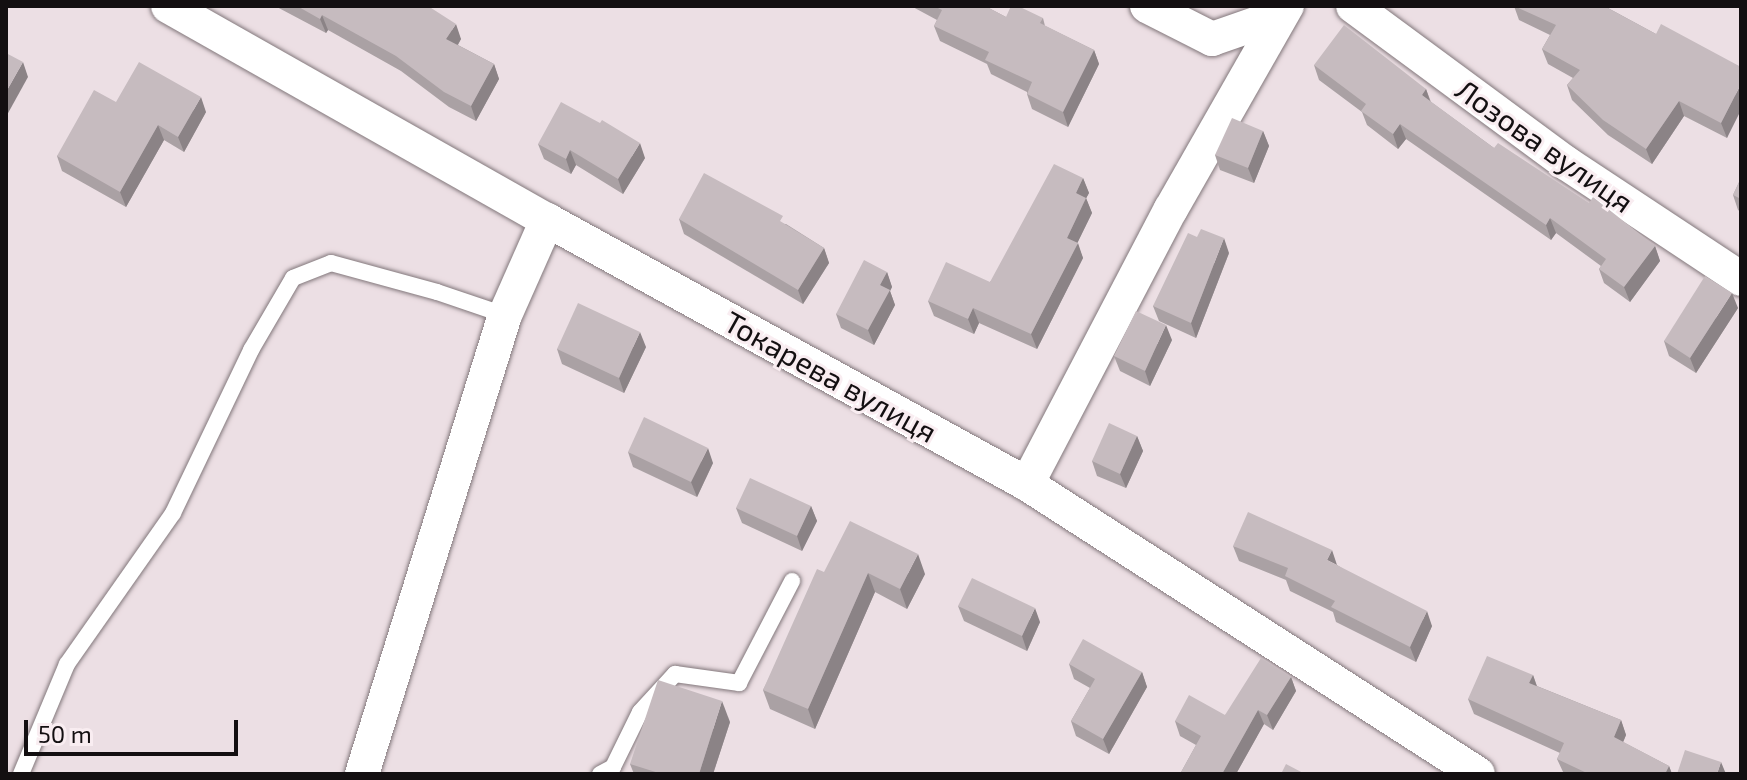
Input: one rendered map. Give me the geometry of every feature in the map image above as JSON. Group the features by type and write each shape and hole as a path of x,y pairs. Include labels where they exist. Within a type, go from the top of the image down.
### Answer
{"street":[{"name":"Токарева вулиця","path":"168,6 547,220 1027,484 1478,774"},
{"path":"1147,6 1212,39 1282,11"},
{"name":"Лозова вулиця","path":"1353,6 1566,163 1741,279"},
{"path":"1027,484 1171,209 1282,11"},
{"path":"362,774 505,315 547,220"}],"lane":[{"path":"21,774 67,664 173,513 251,350 293,278 331,263 437,292 505,315"},
{"path":"600,774 613,767 640,712 675,674 739,683 792,581"}],"building":[{"path":"297,6 428,6 456,24 446,39 494,64 471,106 444,92 396,56 322,15 320,19"},
{"path":"934,6 985,6 1006,17 1011,6 1018,6 1043,18 1040,23 1094,50 1063,112 1027,94 1032,82 985,60 989,52 934,26 942,10"},
{"path":"1514,6 1604,6 1656,34 1661,24 1741,67 1741,84 1721,123 1679,101 1646,149 1603,120 1567,85 1580,70 1542,49 1556,25"},
{"path":"1344,25 1426,89 1422,95 1494,148 1498,143 1589,203 1593,197 1655,246 1624,287 1599,269 1606,259 1550,218 1546,225 1400,124 1393,134 1361,111 1366,104 1314,65"},
{"path":"6,53 23,62 6,92"},
{"path":"139,62 201,97 178,137 158,125 120,192 57,156 94,90 116,102"},
{"path":"561,102 600,123 602,120 640,143 618,179 570,150 566,159 538,144"},
{"path":"1232,118 1263,131 1248,168 1215,155"},
{"path":"1054,164 1083,178 1076,193 1086,198 1067,238 1078,243 1031,334 973,308 968,319 928,301 946,262 990,282"},
{"path":"704,173 783,216 780,221 824,248 798,290 679,219"},
{"path":"1741,178 1741,199 1733,195"},
{"path":"1201,229 1224,238 1191,323 1153,306 1188,233 1197,237"},
{"path":"864,260 887,272 880,285 890,290 868,330 836,314"},
{"path":"1705,276 1732,293 1690,358 1664,341"},
{"path":"578,303 640,332 619,378 557,349"},
{"path":"1136,311 1166,325 1145,371 1114,356"},
{"path":"644,417 708,448 691,482 628,452"},
{"path":"1109,423 1137,436 1120,474 1092,461"},
{"path":"750,478 811,506 797,536 736,508"},
{"path":"1248,512 1332,550 1327,560 1427,611 1410,647 1331,607 1335,601 1285,576 1288,568 1233,546"},
{"path":"850,521 918,554 900,589 868,573 808,709 763,690 817,569 824,572"},
{"path":"972,578 1035,608 1022,636 958,606"},
{"path":"1083,639 1142,672 1103,739 1071,721 1095,679 1069,664"},
{"path":"1487,656 1533,675 1529,683 1621,720 1614,737 1669,766 1665,774 1589,774 1557,759 1564,743 1468,699"},
{"path":"1261,658 1291,677 1267,715 1258,710 1222,774 1180,774 1201,736 1175,721 1189,695 1225,715"},
{"path":"658,680 722,701 699,774 662,774 630,764"},
{"path":"1685,750 1721,762 1717,774 1677,774"},
{"path":"1286,764 1305,774 1281,774"}]}
